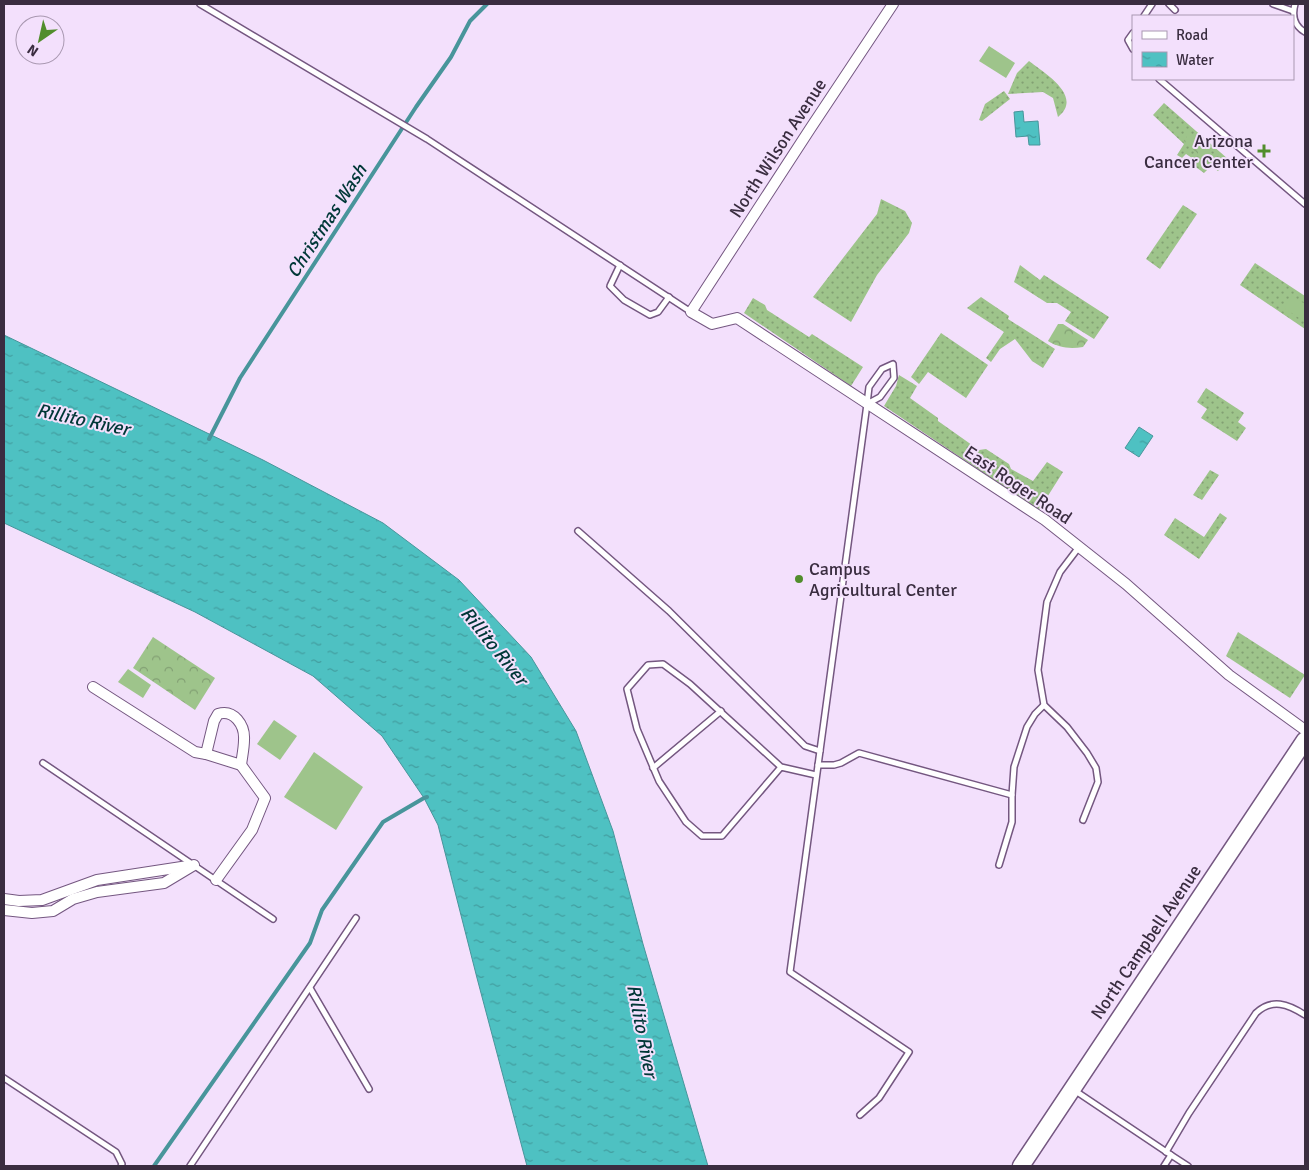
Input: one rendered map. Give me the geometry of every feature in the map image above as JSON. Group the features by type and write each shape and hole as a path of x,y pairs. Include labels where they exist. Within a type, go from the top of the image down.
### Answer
{"main road":[{"name":"North Campbell Avenue","path":"1020,1166 1305,740"}],"street":[{"name":"North Wilson Avenue","path":"691,312 894,4"},
{"name":"East Roger Road","path":"691,312 712,324 737,318 1045,520 1126,584 1229,675 1305,730"},
{"path":"93,687 196,752 241,764 265,798 252,830 216,880"},
{"path":"206,754 214,721 218,714 224,712 231,714 241,725 244,733 241,764"},
{"path":"4,899 19,901 42,900 97,880 194,865"},
{"path":"4,910 32,913 52,911 72,899 97,892 164,883 194,865"}],"lane":[{"path":"200,4 428,139 691,312"},
{"path":"1145,15 1152,4"},
{"path":"1169,4 1175,10"},
{"path":"1273,4 1293,11"},
{"path":"1294,4 1294,15"},
{"path":"1294,18 1305,32"},
{"path":"1132,34 1128,40 1132,47"},
{"path":"1160,80 1305,204"},
{"path":"620,265 610,286 624,300 650,315 658,312 669,297"},
{"path":"860,1115 879,1098 909,1052 790,972 869,387 882,369 893,364 894,378 880,397 867,404"},
{"path":"578,531 669,611 805,746 820,751"},
{"path":"1079,546 1060,572 1047,602 1038,670 1044,705 1067,727 1087,752 1096,768 1098,782 1083,820"},
{"path":"781,767 722,836 702,836 686,822 659,781 637,729 627,690 648,665 664,664 721,711 781,767 816,775"},
{"path":"998,865 1012,822 1014,766 1024,733 1035,714 1044,705"},
{"path":"653,768 721,711"},
{"path":"818,765 834,766 858,753 1012,795"},
{"path":"43,763 273,918"},
{"path":"114,878 115,889"},
{"path":"190,1166 356,918"},
{"path":"310,988 369,1089"},
{"path":"1164,1166 1189,1113 1256,1013 1264,1006 1281,1004 1296,1009 1305,1015"},
{"path":"4,1078 116,1152 121,1165"},
{"path":"1072,1089 1188,1166"}],"green space":[{"path":"989,46 1015,63 1006,78 979,61"},
{"path":"1029,61 1052,78 1064,93 1067,101 1065,109 1058,117 1053,98 1043,92 1008,94 1017,73"},
{"path":"1004,91 1010,99 982,121 979,120 985,104"},
{"path":"1164,103 1228,159 1218,171 1211,166 1204,173 1193,165 1195,160 1186,154 1182,158 1177,155 1184,144 1153,115"},
{"path":"1189,133 1216,157 1209,164 1184,141"},
{"path":"881,199 905,211 912,223 909,233 877,275 851,322 813,297 877,214"},
{"path":"1183,205 1197,214 1160,269 1146,259"},
{"path":"1255,263 1305,296 1305,329 1240,285"},
{"path":"1020,265 1040,280 1044,275 1109,317 1094,339 1065,321 1071,312 1057,303 1047,303 1014,282"},
{"path":"1292,296 1305,304 1305,322 1284,308"},
{"path":"981,297 1009,316 1008,319 1055,349 1043,368 1032,361 1015,339 1000,349 991,362 986,358 1004,332 967,308"},
{"path":"753,298 765,305 767,310 809,337 812,334 863,367 851,386 744,313"},
{"path":"1058,324 1063,324 1088,340 1083,347 1078,348 1056,345 1048,341"},
{"path":"941,333 988,365 966,398 928,372 919,384 911,377"},
{"path":"899,375 917,386 910,398 938,418 938,421 979,450 986,449 1009,464 1011,469 1033,481 1047,462 1063,472 1039,510 884,406 896,386"},
{"path":"1206,388 1244,413 1238,422 1246,428 1237,441 1201,418 1207,409 1197,402"},
{"path":"1210,470 1219,475 1202,500 1193,495"},
{"path":"1220,513 1227,518 1199,559 1164,535 1175,518 1204,537"},
{"path":"1238,632 1305,675 1290,698 1226,656"},
{"path":"153,637 215,678 195,710 133,668"},
{"path":"128,669 151,685 143,698 118,682"},
{"path":"274,720 297,736 280,760 257,744"},
{"path":"314,752 363,787 336,830 284,797"}],"water":[{"path":"1023,111 1024,122 1038,121 1040,145 1029,145 1028,136 1016,137 1014,112"},
{"name":"Rillito River","path":"4,335 263,460 383,523 459,580 531,657 576,731 613,831 643,944 708,1166 527,1166 438,825 424,798 382,736 313,676 195,612 4,523"},
{"path":"1139,427 1153,436 1139,457 1125,448"}],"waterway":[{"name":"Christmas Wash","path":"209,439 240,378 416,107 451,57 470,21 487,4"},
{"path":"154,1166 310,943 322,910 383,822 427,797"}],"place":[{"name":"Arizona Cancer Center","path":"1264,151"},
{"name":"Campus Agricultural Center","path":"799,579"}]}
